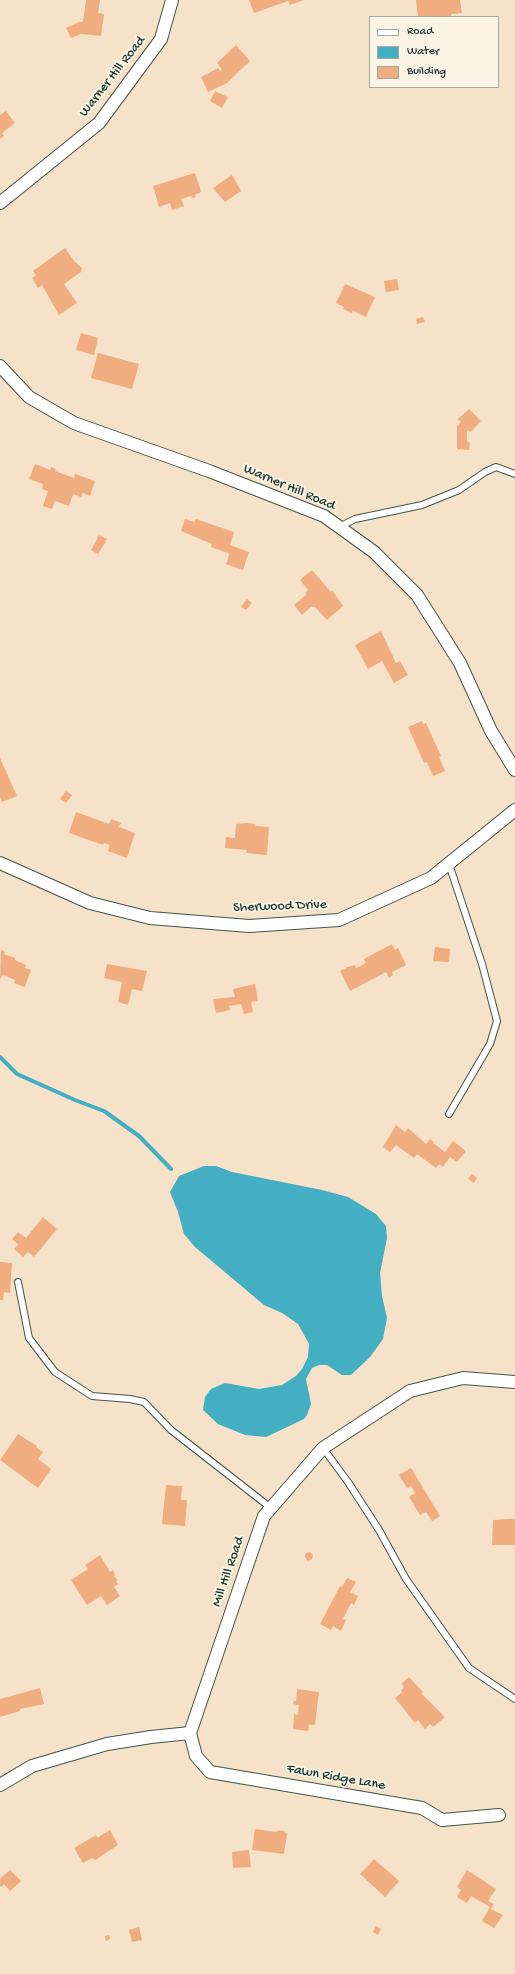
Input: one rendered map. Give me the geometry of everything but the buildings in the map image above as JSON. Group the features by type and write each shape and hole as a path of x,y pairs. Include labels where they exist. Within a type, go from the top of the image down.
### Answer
{"street":[{"name":"Warner Hill Road","path":"0,203 99,123 161,39 172,0"},
{"name":"Warner Hill Road","path":"0,366 29,397 74,422 216,474 324,516 374,552 417,595 460,663 491,731 515,770"},
{"name":"Sherwood Drive","path":"0,863 90,903 150,918 249,926 339,920 431,878 515,810"},
{"name":"Mill Hill Road","path":"190,1733 264,1516 323,1448 410,1391 463,1378 515,1382"},
{"path":"0,1785 32,1766 107,1744 190,1733"},
{"name":"Fawn Ridge Lane","path":"190,1733 196,1756 210,1772 422,1808 442,1820 499,1815"}],"lane":[{"path":"339,526 355,519 422,505 459,490 484,472 496,467 515,474"},
{"path":"449,864 482,964 497,1021 490,1044 449,1114"},
{"path":"18,1282 29,1338 55,1372 92,1396 130,1399 144,1402 171,1430 271,1508"},
{"path":"323,1448 364,1506 406,1579 469,1668 515,1699"}],"water":[{"path":"204,1166 216,1166 232,1172 322,1190 348,1197 376,1214 386,1226 387,1238 380,1273 382,1296 387,1318 383,1339 370,1357 351,1375 342,1375 327,1365 319,1365 312,1368 306,1379 311,1404 307,1415 304,1419 266,1437 245,1435 218,1424 203,1410 205,1397 211,1389 225,1383 259,1389 282,1385 296,1376 302,1369 308,1357 309,1344 298,1324 282,1313 264,1305 195,1247 184,1234 178,1212 170,1192 179,1176"}],"waterway":[{"path":"0,1057 17,1074 75,1100 104,1111 139,1136 171,1169"}]}
